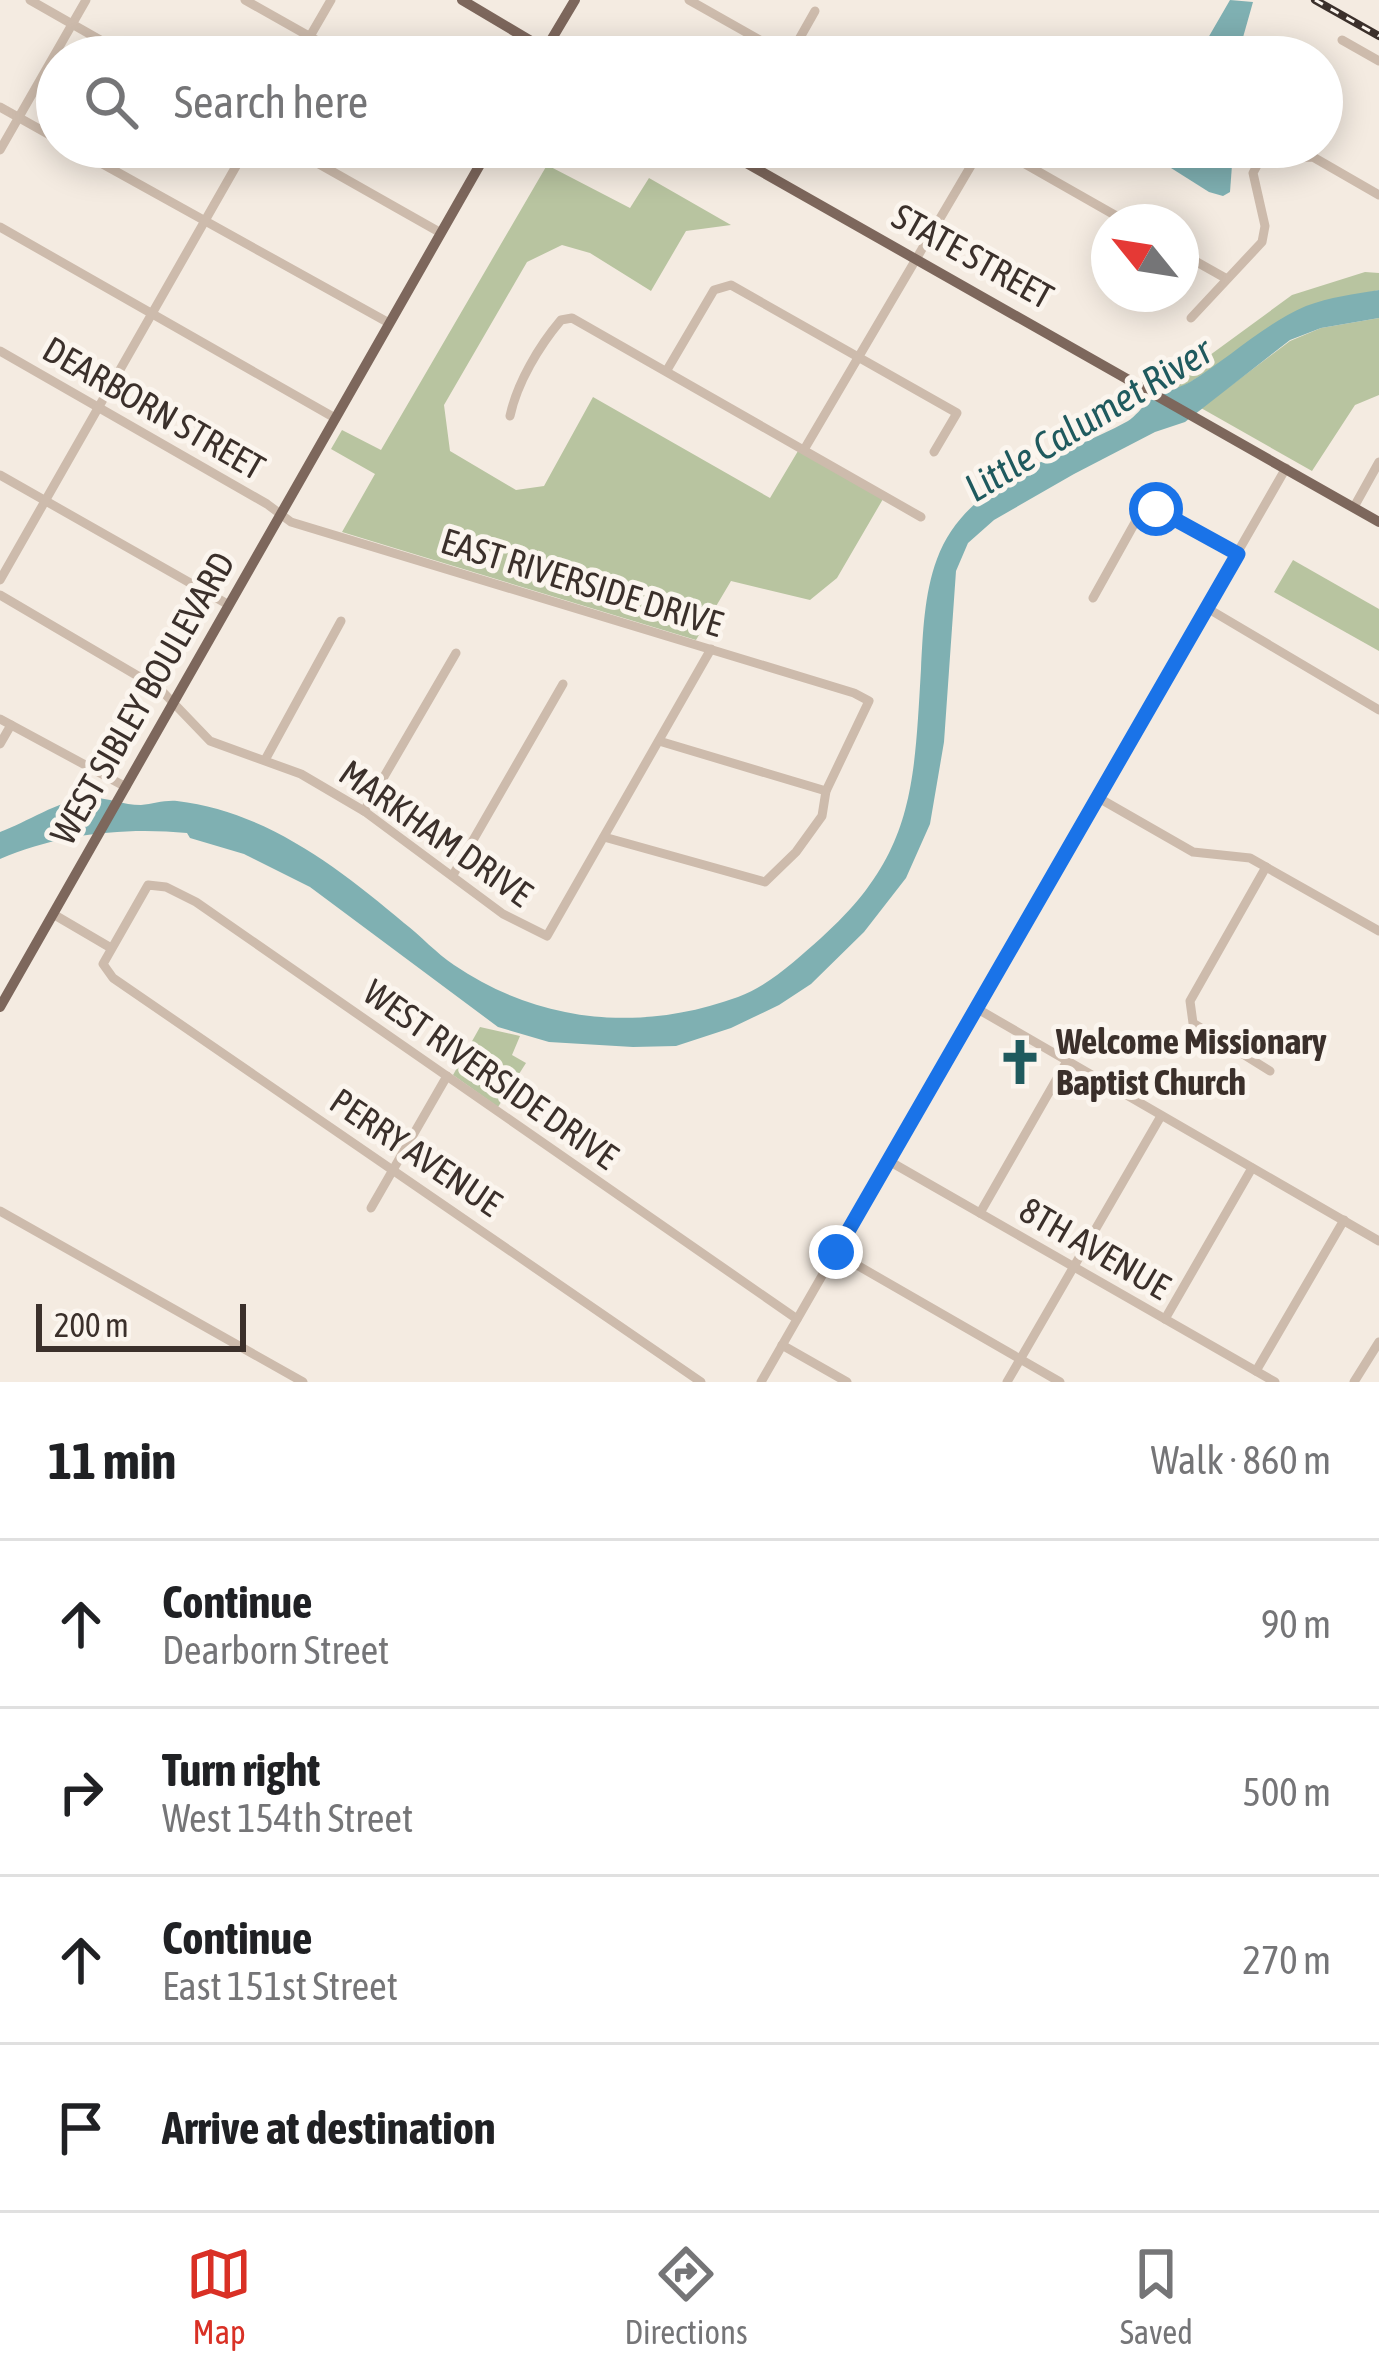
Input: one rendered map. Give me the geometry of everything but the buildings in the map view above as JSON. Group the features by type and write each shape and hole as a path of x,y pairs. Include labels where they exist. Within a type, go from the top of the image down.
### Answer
{"main road":[{"path":"463,0 518,36"},
{"path":"554,36 575,0"},
{"name":"WEST SIBLEY BOULEVARD","path":"0,1007 478,168"},
{"name":"STATE STREET","path":"760,168 1379,521"}],"street":[{"path":"30,0 93,36"},
{"path":"65,36 86,0"},
{"path":"245,0 308,36"},
{"path":"311,36 331,0"},
{"path":"689,0 752,36"},
{"path":"801,36 815,11"},
{"path":"1343,41 1379,61"},
{"path":"0,150 36,86"},
{"path":"0,106 36,127"},
{"path":"109,168 389,323"},
{"path":"0,580 235,168"},
{"path":"326,168 441,233"},
{"path":"805,448 971,168"},
{"path":"1032,168 1095,204"},
{"path":"1191,318 1262,242 1265,226 1254,168"},
{"path":"1332,168 1379,195"},
{"path":"0,227 335,418"},
{"path":"1199,263 1227,279"},
{"path":"667,370 714,290 725,285 746,291 957,413 934,452"},
{"path":"510,416 531,366 567,317 921,517"},
{"name":"DEARBORN STREET","path":"0,352 280,514"},
{"path":"1354,507 1379,462"},
{"path":"761,1382 1286,468"},
{"path":"0,475 229,605"},
{"path":"1093,598 1137,519 1150,509 1238,554"},
{"name":"EAST RIVERSIDE DRIVE","path":"280,514 291,522 869,701 826,791"},
{"name":"MARKHAM DRIVE","path":"0,595 160,689 210,740 301,774 364,811 503,914 547,936 604,837"},
{"path":"1207,608 1379,710"},
{"path":"265,760 341,621"},
{"path":"659,741 826,791 822,816 796,852 765,882 604,837 711,650"},
{"path":"364,811 456,653"},
{"path":"453,875 563,684"},
{"path":"0,744 5,722 124,789"},
{"path":"1097,797 1193,852 1236,854 1266,867 1379,931"},
{"path":"1266,867 1190,1001 1193,1023 1270,1071"},
{"name":"WEST RIVERSIDE DRIVE","path":"111,949 148,885 166,887 196,902 797,1319"},
{"path":"53,914 111,949"},
{"name":"PERRY AVENUE","path":"111,949 103,964 113,978 701,1382"},
{"path":"976,1008 1379,1240"},
{"path":"980,1213 1067,1061"},
{"path":"371,1208 447,1076"},
{"path":"1006,1382 1161,1115"},
{"name":"8TH AVENUE","path":"889,1161 1275,1382"},
{"path":"1165,1319 1252,1168"},
{"path":"0,1211 302,1382"},
{"path":"1256,1371 1344,1220"},
{"path":"836,1252 1060,1382"},
{"path":"1354,1382 1379,1342"},
{"path":"782,1345 847,1382"}],"green space":[{"path":"545,168 553,168 630,208 649,178 731,225 686,231 651,291 590,253 562,245 527,262 444,405 450,451 516,490 544,486 593,397 770,498 798,451 883,499 837,578 810,600 731,581 696,640 342,532 375,474 331,449 342,430 381,450"},
{"path":"1365,272 1379,273 1379,290 1306,307 1189,383 1172,391 1159,384 1195,366 1292,295"},
{"path":"1379,318 1379,395 1355,405 1312,471 1201,408 1290,341 1321,328"},
{"path":"1293,560 1379,609 1379,651 1274,592"},
{"path":"480,1027 520,1036 512,1055 526,1063 498,1107 453,1075"}],"water":[{"path":"1230,0 1253,2 1243,36 1209,36"},
{"path":"1171,168 1232,168 1230,192 1223,196"},
{"path":"1379,290 1379,318 1321,328 1290,340 1185,422 1155,432 1074,474 994,520 968,543 956,571 944,742 930,824 906,878 864,932 811,984 731,1028 676,1046 633,1047 549,1042 498,1027 310,887 244,854 190,838 187,833 92,834 0,859 0,832 75,800 100,798 141,805 177,801 240,817 299,845 353,882 454,965 522,1000 557,1010 629,1018 702,1008 738,997 772,979 821,938 875,878 892,848 911,784 929,586 951,531 970,508 1019,474 1128,421 1153,399 1190,382 1291,313 1324,300"}],"railway":[{"path":"1315,0 1379,36"}],"place":[{"name":"Welcome Missionary Baptist Church","path":"1020,1062"}],"route":[{"path":"836,1252 1238,554 1156,509"}],"water label":[{"name":"Little Calumet River","path":"1088,419"}]}
